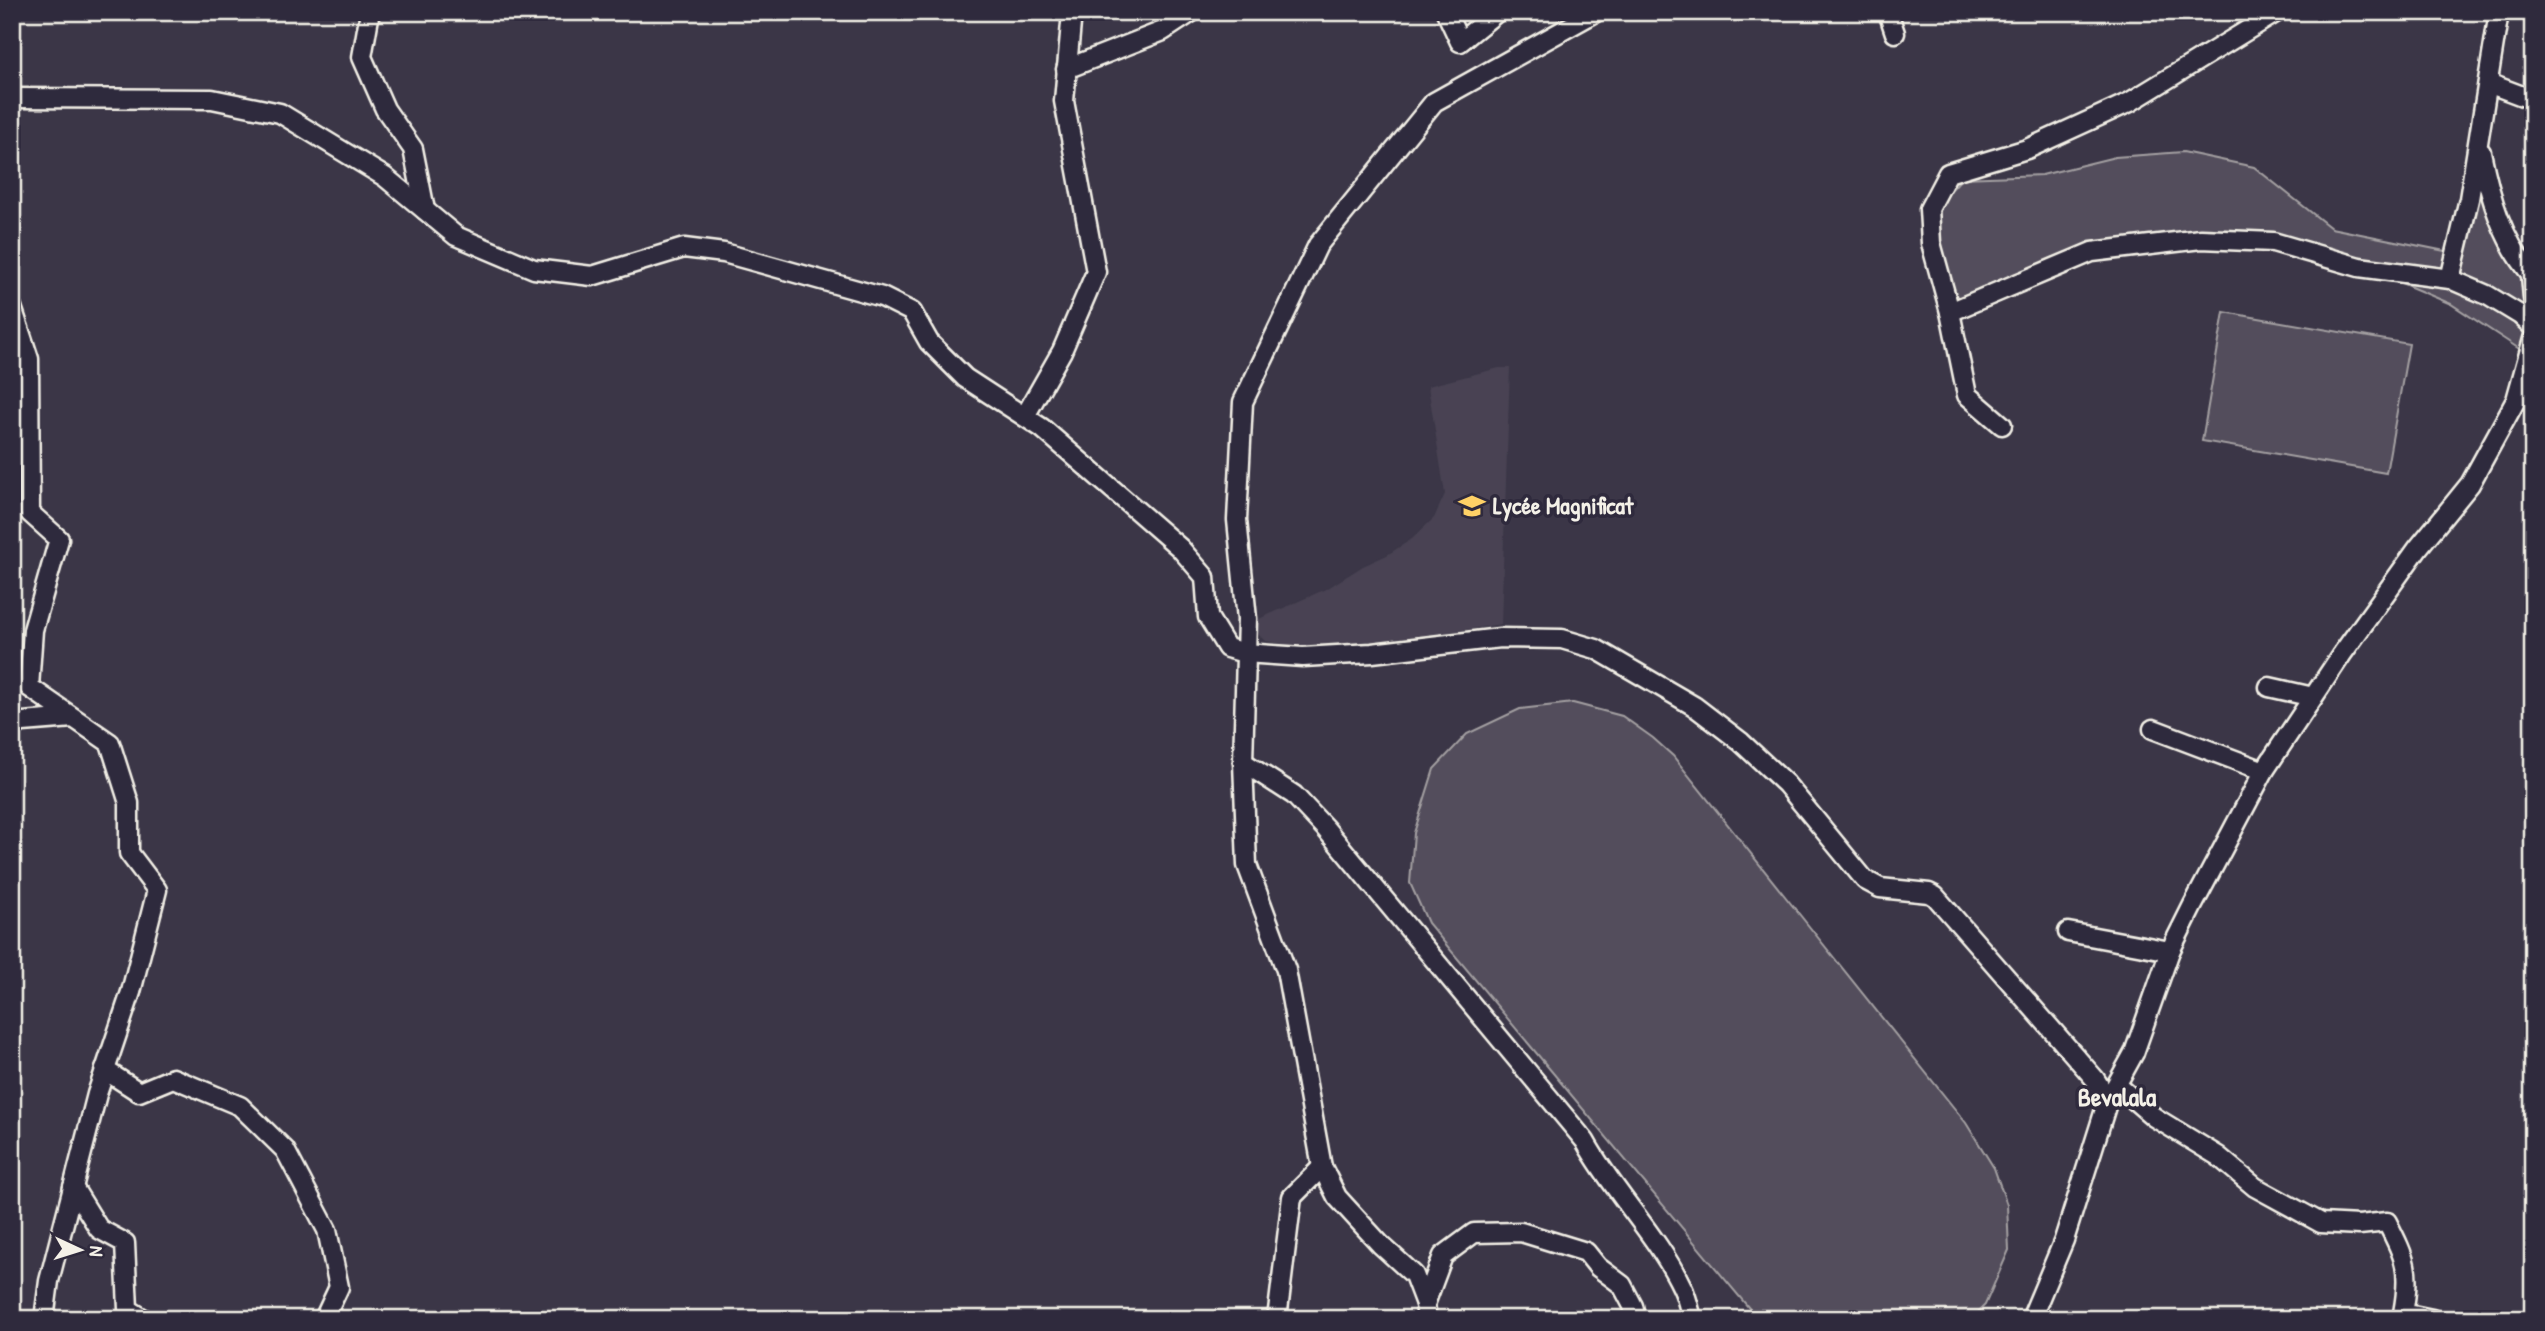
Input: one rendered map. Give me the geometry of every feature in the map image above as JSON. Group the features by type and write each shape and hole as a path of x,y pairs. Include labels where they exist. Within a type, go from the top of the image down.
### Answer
{"street":[{"path":"370,12 362,57 385,108 413,149 425,210"},
{"path":"1025,416 1062,351 1096,272 1064,101 1072,12"},
{"path":"1066,69 1163,31 1192,12"},
{"path":"1446,12 1461,42 1497,12"},
{"path":"1426,1311 1414,1275 1380,1244 1337,1197 1322,1167 1286,970 1247,865 1243,762 1247,619 1237,520 1243,402 1318,245 1434,102 1596,12"},
{"path":"1888,12 1895,33"},
{"path":"2002,425 1968,395 1951,312 1931,243 1929,209 1948,173 2027,149 2130,102 2277,12"},
{"path":"2450,279 2469,199 2499,12"},
{"path":"2488,83 2533,100"},
{"path":"12,98 212,99 280,113 385,177 456,236 534,268 592,276 684,248 724,253 882,297 912,312 929,342 965,378 1042,428 1180,548 1205,576 1208,617 1227,648 1245,653 1303,657 1358,654 1500,638 1562,639 1596,649 1694,706 1741,742 1786,784 1865,880 1880,888 1929,892 1935,896 2095,1079 2113,1093 2218,1156 2255,1187 2321,1223 2359,1225 2388,1222 2405,1257 2408,1287 2403,1312 2432,1319"},
{"path":"2478,141 2490,196 2509,244 2532,276 2533,298"},
{"path":"1951,312 2092,252 2202,239 2273,242 2358,267 2450,279 2487,295 2520,315 2533,327"},
{"path":"12,307 29,359 30,513 59,539 33,630 29,687 110,743 129,803 129,853 157,890 131,992 105,1070 73,1187 49,1281 44,1319"},
{"path":"2031,1319 2064,1240 2113,1093 2134,1053 2170,951 2264,771 2313,696 2418,548 2470,484 2516,400 2533,339"},
{"path":"2269,687 2313,696"},
{"path":"12,726 23,722 73,718"},
{"path":"2153,729 2264,771"},
{"path":"1243,762 1294,795 1325,828 1585,1141 1600,1169 1670,1263 1684,1290 1692,1319"},
{"path":"2068,932 2170,951"},
{"path":"105,1070 139,1092 173,1079 240,1106 285,1150 327,1230 339,1287 324,1319"},
{"path":"1277,1319 1292,1197 1322,1167"},
{"path":"73,1187 99,1229 125,1243 128,1309 144,1319"},
{"path":"1426,1311 1443,1256 1474,1233 1521,1231 1586,1252 1598,1267 1622,1286 1633,1306 1636,1319"}],"shaded area":[{"path":"2183,152 2254,167 2331,228 2465,255 2480,197 2491,211 2511,260 2533,287 2533,358 2451,304 2309,244 2211,232 2129,239 2064,257 1980,288 1955,304 1940,248 1938,215 1944,200 1962,178 2042,175 2115,157"},
{"path":"2224,312 2409,344 2386,473 2202,441"},
{"name":"Lycée Magnificat","path":"1499,368 1510,368 1501,624 1382,644 1320,651 1265,641 1258,634 1259,619 1328,588 1363,566 1387,555 1412,539 1434,518 1445,494 1428,386"},
{"path":"1573,703 1622,716 1673,756 1966,1123 1994,1168 2007,1205 2009,1250 1985,1305 1971,1319 1758,1319 1428,923 1410,883 1414,833 1434,769 1467,734 1520,709"}],"place":[{"name":"Lycée Magnificat","path":"1472,506"}],"district":[{"name":"Bevalala","path":"2117,1097"}]}
